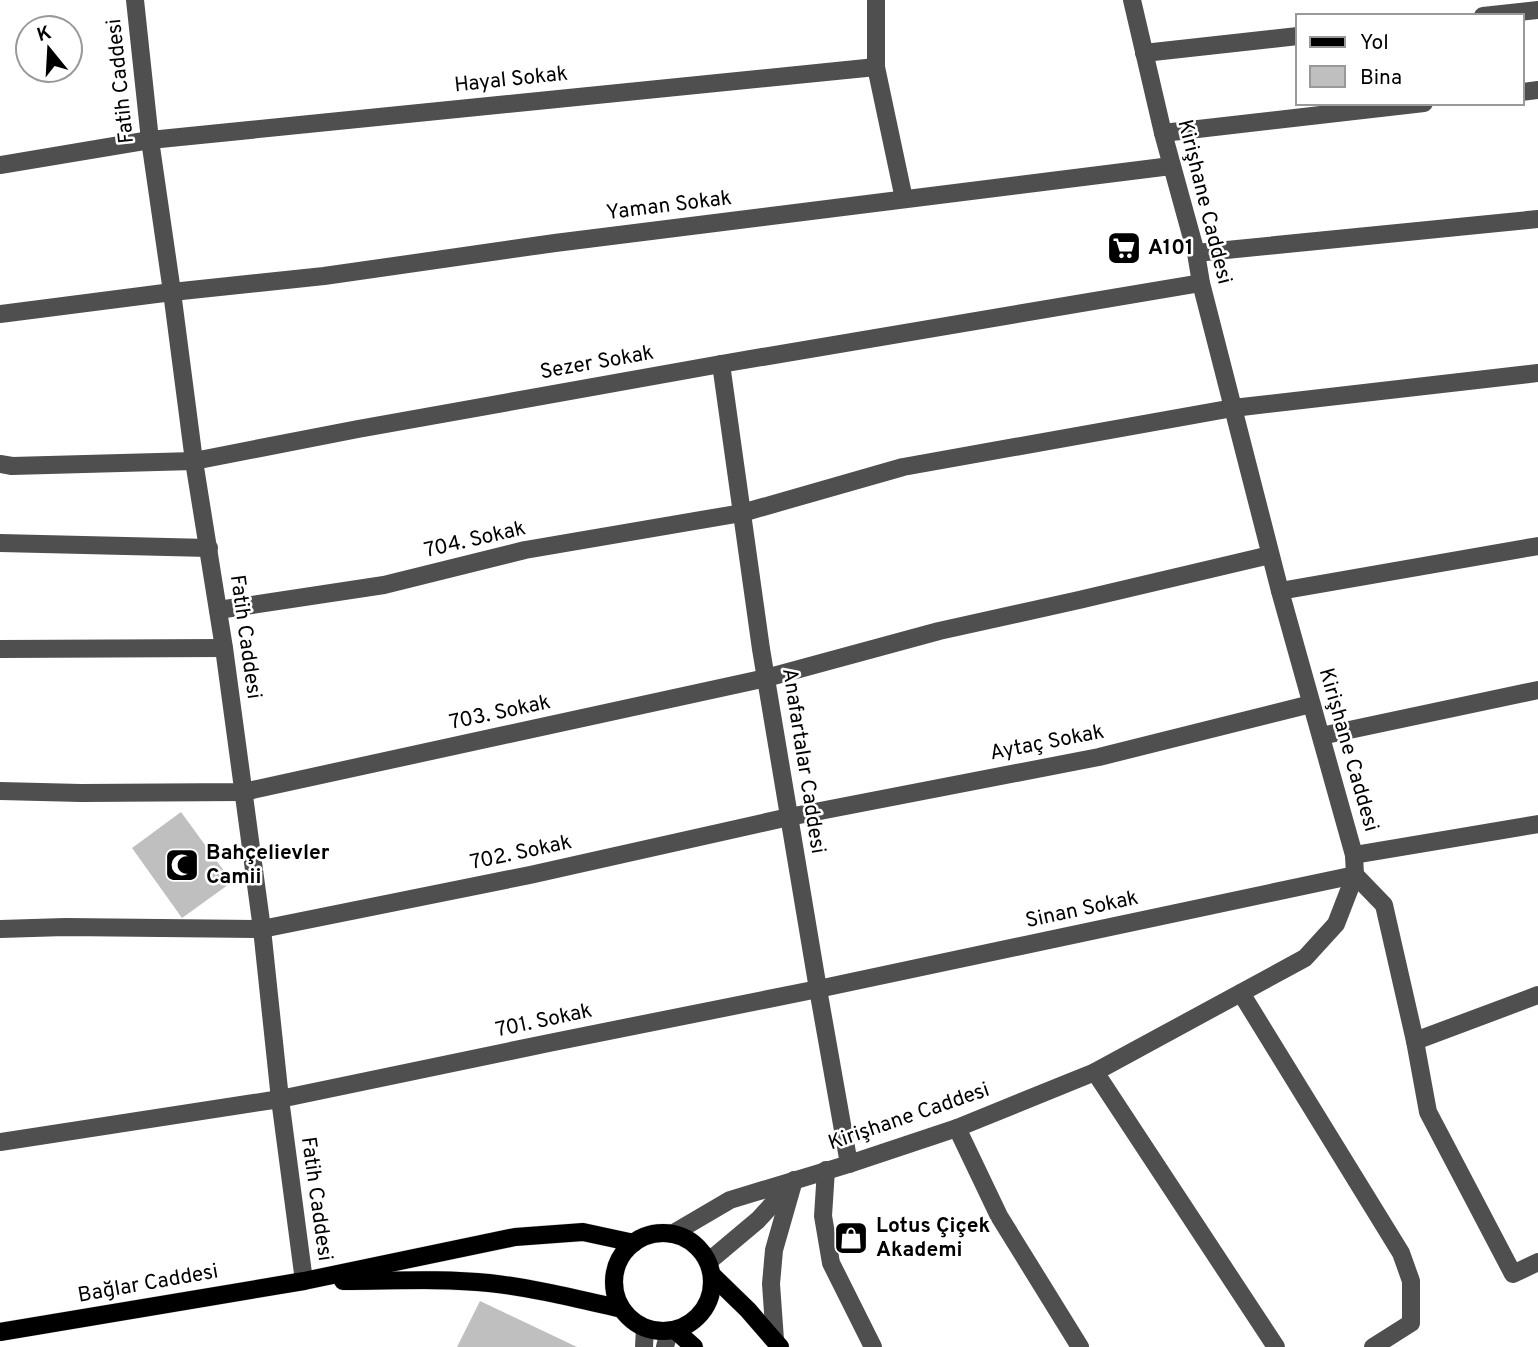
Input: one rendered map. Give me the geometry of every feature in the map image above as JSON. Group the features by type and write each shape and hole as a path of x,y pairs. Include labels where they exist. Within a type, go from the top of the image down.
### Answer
{"main road":[{"path":"304,1281 515,1237 583,1232 634,1242"},
{"path":"694,1347 636,1323 622,1308 616,1295 614,1280 617,1266 634,1242 646,1236 672,1234 694,1244 702,1252 710,1269 778,1343"},
{"path":"670,1336 700,1315 708,1303 712,1289 710,1269"},
{"path":"304,1281 488,1283 622,1308"},
{"name":"Bağlar Caddesi","path":"0,1332 304,1281"}],"street":[{"name":"Fatih Caddesi","path":"135,0 150,140 262,929 280,1099 304,1281"},
{"path":"876,0 876,67 904,199"},
{"name":"Kirişhane Caddesi","path":"672,1234 730,1200 957,1128 1095,1072 1305,958 1336,925 1355,875 1354,855 1270,555 1201,284 1196,253 1171,166 1132,0"},
{"path":"1501,14 1538,10"},
{"path":"1143,53 1296,36"},
{"name":"Hayal Sokak","path":"0,165 150,140 876,67"},
{"path":"1163,133 1407,105"},
{"name":"Yaman Sokak","path":"0,314 324,276 555,243 1171,166"},
{"path":"1196,253 1538,219"},
{"name":"Sezer Sokak","path":"0,464 12,466 194,461 721,364 1201,284"},
{"name":"Anafartalar Caddesi","path":"721,364 766,678 849,1164"},
{"name":"704. Sokak","path":"218,610 384,584 525,550 742,513 903,467 1233,408 1538,373"},
{"path":"0,542 209,548"},
{"path":"1280,591 1538,546"},
{"name":"703. Sokak","path":"0,791 243,792 766,678 939,631 1270,555"},
{"path":"0,649 224,648"},
{"path":"1321,736 1538,691"},
{"name":"Aytaç Sokak","path":"789,817 1100,757 1311,704"},
{"name":"702. Sokak","path":"0,929 262,929 530,875 789,817"},
{"path":"1354,855 1538,824"},
{"path":"1355,875 1384,905 1428,1112 1513,1275 1538,1262"},
{"name":"Sinan Sokak","path":"818,989 1355,875"},
{"name":"701. Sokak","path":"0,1142 280,1099 818,989"},
{"path":"1241,993 1401,1253 1411,1281 1410,1323 1373,1347"},
{"path":"1415,1041 1538,995"},
{"path":"1095,1072 1276,1347"},
{"path":"957,1128 999,1216 1080,1347"},
{"path":"826,1170 823,1216 831,1263 873,1347"},
{"path":"710,1269 794,1180"},
{"path":"778,1343 771,1284 774,1250 794,1180"},
{"path":"645,1328 645,1347"}],"building":[{"name":"Bahçelievler Camii","path":"181,812 232,882 182,918 132,848"},
{"path":"480,1301 577,1347 457,1347"}],"place":[{"name":"A101","path":"1124,248"},
{"name":"Bahçelievler Camii","path":"182,865"},
{"name":"Lotus Çiçek Akademi","path":"851,1238"}]}
